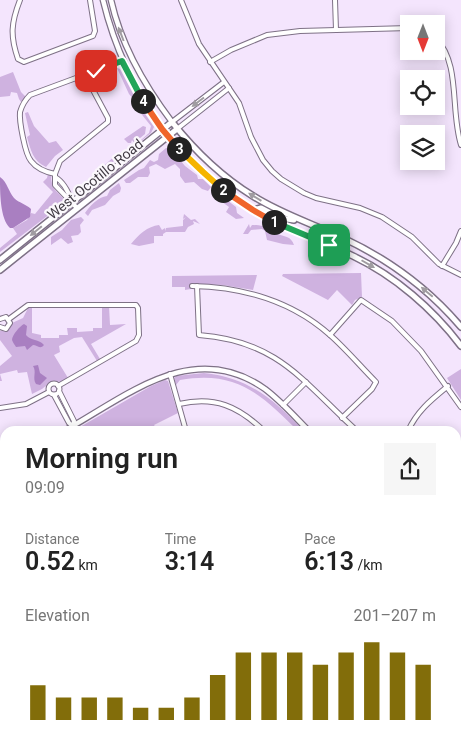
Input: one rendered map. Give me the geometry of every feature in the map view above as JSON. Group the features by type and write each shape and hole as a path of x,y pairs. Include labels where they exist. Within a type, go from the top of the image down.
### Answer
{"main road":[{"path":"172,122 207,161 253,196 304,222 350,242 394,266 433,297 461,326"},
{"name":"West Ocotillo Road","path":"0,260 172,122"},
{"path":"162,129 203,172 226,192 253,210 287,228 356,257 381,272 421,303 460,343"},
{"name":"West Ocotillo Road","path":"0,270 177,129"},
{"path":"253,210 260,208 280,218 304,222"}],"street":[{"path":"20,0 14,18 13,45 20,62 27,62 95,34 90,0"},
{"path":"103,0 110,28 122,61 139,95 162,129"},
{"path":"111,0 121,33 136,66 146,85 172,122"},
{"path":"181,0 196,38 210,62 239,103 256,149 272,171 304,193 323,200 360,208 382,217 412,237 442,266 461,275"},
{"path":"335,0 336,30"},
{"path":"210,62 237,46 267,35 291,32 400,28"},
{"path":"445,46 452,59 455,73 457,122 461,145"},
{"path":"72,202 70,194 55,176 38,167 28,156 20,120 21,110 25,100 30,96 122,61"},
{"path":"77,208 58,189 54,181 60,161 108,122 108,118 85,75"},
{"name":"West Ocotillo Road","path":"172,122 224,82"},
{"path":"456,87 461,87"},
{"name":"West Ocotillo Road","path":"177,129 229,88"},
{"path":"58,189 62,184"},
{"path":"442,266 461,231"},
{"path":"192,286 231,289 263,296 297,312 330,335 376,382 372,389 342,418"},
{"path":"197,286 199,335 219,337 248,344 274,356 296,372 351,426"},
{"path":"330,335 361,300 398,327 421,351 448,386 461,407"},
{"path":"9,319 28,305 136,305 138,308 138,339 54,394"},
{"path":"1,317 9,319"},
{"path":"0,327 8,328 10,325 9,319"},
{"path":"73,426 143,385 170,374 196,369 215,370 232,374 257,384 283,405 304,426"},
{"path":"170,374 185,426"},
{"path":"283,405 306,382"},
{"path":"49,392 51,384 56,384 74,421 73,426"},
{"path":"410,426 424,405 448,386"},
{"path":"0,408 26,404 49,392 54,394 73,426"},
{"path":"179,404 201,401 229,406 246,415 257,426"}],"shaded area":[{"path":"117,68 120,69 139,105 154,127 151,133 132,148 149,133 151,126 129,94"},
{"path":"13,72 21,92 26,97 21,102 17,93 11,92 10,96 0,97 0,77"},
{"path":"28,112 34,126 49,143 56,141 63,150 46,167 35,159 30,147 27,137 30,135 25,113"},
{"path":"143,126 146,127 145,134 134,143 132,140 131,143 128,143 124,139"},
{"path":"131,148 92,178 91,177 116,155"},
{"path":"166,148 171,149 185,166 197,175 198,179 203,179 211,187 208,191 202,189 194,182 185,183 180,176 180,169 175,164 165,169 156,164 149,167 150,173 148,177 138,177 130,183 126,183 124,180 144,168 150,160 154,162 158,160 159,154"},
{"path":"48,174 51,176 55,189 64,199 63,204 0,252 0,248 17,234 13,228 27,220 31,213 35,214 53,192 43,182"},
{"path":"0,177 14,198 31,209 30,217 13,228 10,228 7,224 2,212"},
{"path":"119,183 120,192 113,196 105,205 92,210 88,216 85,213 97,200 107,196 110,190"},
{"path":"218,193 236,207 237,213 244,218 236,219 226,212 229,207 218,199"},
{"path":"184,214 191,220 195,219 200,224 193,221 194,224 188,227 185,232 166,232 163,236 154,236 154,243 139,246 131,244 151,227 159,225 162,230 165,228 166,231 166,228 183,226 183,220 186,217 183,219"},
{"path":"81,217 84,220 80,225 81,232 78,235 71,236 73,242 68,244 61,238 51,245 51,237 62,230 71,220"},
{"path":"249,224 250,228 252,225 270,228 278,234 289,238 294,245 267,240 265,231 262,229 251,230 248,234 243,234"},
{"path":"361,273 362,297 355,300 352,305 337,290 328,300 282,276 283,274"},
{"path":"257,275 253,290 223,285 191,284 191,289 185,290 185,287 172,287 172,276"},
{"path":"102,306 109,306 110,325 126,324 91,344 100,359 97,361 82,337 74,338 59,346 60,352 54,355 68,378 62,382 52,381 32,394 27,372 18,373 17,370 0,374 0,366 12,356 0,340 0,331 9,330 12,323 23,318 28,308 32,308 32,333 41,335 41,338 59,338 59,335 68,335 67,328 77,328 77,332 93,331 93,328 102,328"},
{"path":"24,324 27,326 26,335 42,343 43,346 33,345 27,350 25,346 16,347 12,338 16,331"},
{"path":"38,365 40,373 47,378 40,385 36,384 34,377 35,370 33,366"},
{"path":"461,369 461,400 447,378"},
{"path":"204,373 248,385 271,400 299,426 293,426 259,396 232,382 200,378 180,380 176,385 174,378 176,376"},
{"path":"165,380 168,381 178,413 155,426 82,426 151,386"}],"route":[{"path":"96,71 122,61 139,95 162,129 203,172 238,201 270,220 329,245"}]}
